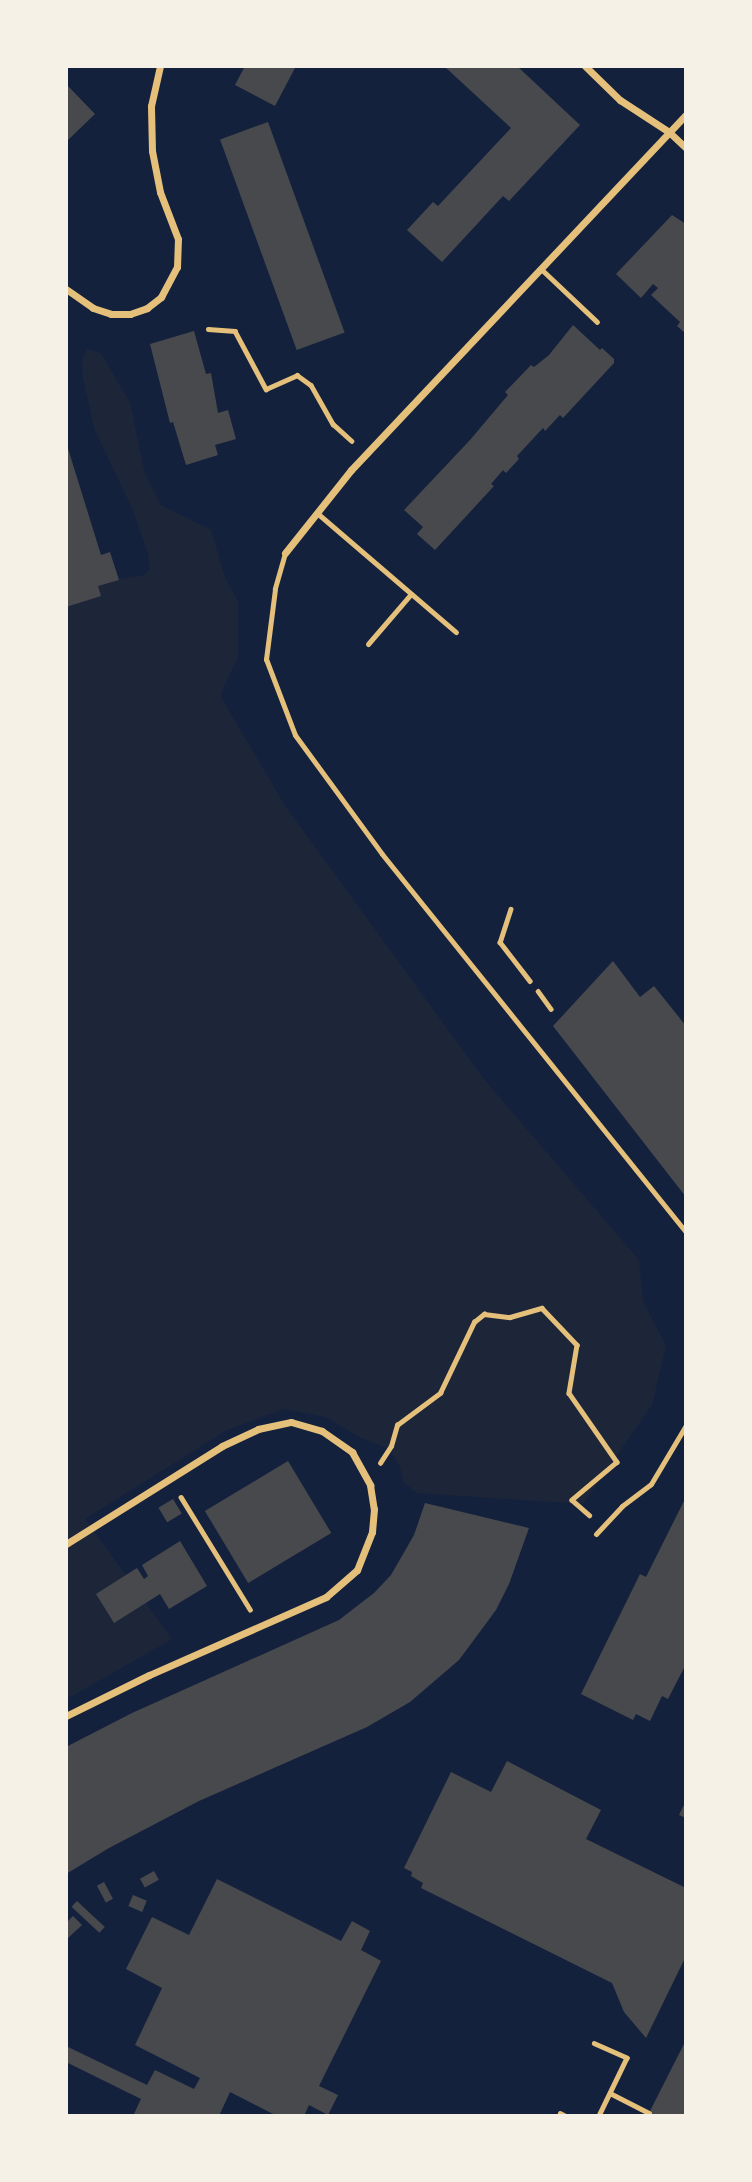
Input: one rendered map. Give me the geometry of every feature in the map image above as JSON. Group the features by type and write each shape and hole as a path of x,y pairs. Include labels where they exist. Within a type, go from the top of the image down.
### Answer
{"street":[{"path":"66,289 93,308 111,314 130,314 147,308 160,297 177,267 178,239 160,192 152,151 151,106 160,66"},
{"path":"584,66 620,100 668,132 685,148"},
{"path":"285,553 351,470 685,114"},
{"path":"66,1544 243,1435 291,1422 322,1431 352,1452 370,1485 374,1509 372,1532 356,1570 326,1597 261,1628 149,1675 66,1716"}],"lane":[{"path":"541,269 597,322"},
{"path":"317,513 456,632"},
{"path":"285,553 275,590 266,659 295,735 382,854 685,1232"},
{"path":"368,644 411,594"},
{"path":"596,1534 622,1506 651,1484 685,1425"}],"path":[{"path":"208,329 235,331 266,389 297,375 311,385 333,424"},
{"path":"510,909 500,942 530,981"},
{"path":"538,991 551,1009"},
{"path":"370,1485 391,1446 397,1424 440,1393 474,1322 484,1314 510,1317 542,1308 577,1345 569,1393 617,1462 572,1500 603,1528"},
{"path":"170,1479 261,1628"},
{"path":"594,2043 627,2059 599,2116"},
{"path":"610,2093 649,2113"},
{"path":"560,2113 566,2116"}],"shaded area":[{"path":"87,349 101,353 130,403 145,474 161,505 211,530 225,577 238,602 238,657 221,693 222,699 286,807 483,1078 639,1260 643,1301 666,1346 652,1405 583,1504 417,1493 404,1483 400,1467 389,1449 359,1437 326,1417 283,1409 227,1430 85,1519 172,1639 67,1699 67,588 144,575 150,568 148,553 132,508 94,428 83,378 82,361"}],"building":[{"path":"245,66 296,66 275,106 235,85"},
{"path":"444,66 517,66 580,125 509,201 503,196 442,262 407,230 433,202 438,206 511,128"},
{"path":"66,84 95,114 66,142"},
{"path":"268,122 345,332 297,350 220,139"},
{"path":"672,215 686,224 686,334 677,326 680,322 651,295 658,288 653,284 641,298 616,274"},
{"path":"573,325 614,359 614,363 563,418 560,415 545,431 543,428 517,456 519,459 506,473 503,470 491,484 494,486 435,550 417,534 423,527 404,510 470,440 508,395 505,392 531,365 534,367 549,355"},
{"path":"194,331 206,374 211,373 218,413 228,410 236,439 215,445 218,455 186,465 173,422 170,423 150,344"},
{"path":"66,442 101,555 110,552 119,580 98,586 101,596 66,607"},
{"path":"613,961 640,997 654,986 686,1026 686,1197 553,1026"},
{"path":"288,1461 331,1533 248,1583 205,1511"},
{"path":"686,1497 686,1664 668,1699 662,1696 650,1721 636,1714 633,1720 581,1694 640,1574 646,1577"},
{"path":"173,1499 182,1514 167,1522 158,1508"},
{"path":"425,1503 529,1528 509,1584 496,1610 459,1660 410,1702 367,1727 199,1801 109,1848 66,1874 66,1747 132,1713 339,1620 374,1593 391,1575 414,1535"},
{"path":"180,1541 207,1586 169,1609 160,1594 114,1623 96,1594 137,1568 144,1579 148,1576 142,1565"},
{"path":"507,1761 601,1810 586,1839 686,1888 686,1956 646,2038 624,2012 612,1983 421,1888 423,1883 404,1868 451,1772 491,1792"},
{"path":"686,1801 686,1818 679,1815"},
{"path":"154,1871 159,1880 145,1888 140,1879"},
{"path":"217,1879 341,1941 352,1921 370,1931 361,1950 381,1961 319,2086 338,2095 328,2115 309,2105 304,2116 277,2116 230,2092 219,2116 133,2116 141,2099 66,2062 66,2046 147,2085 155,2070 194,2089 200,2078 135,2045 162,1988 126,1969 152,1917 189,1935"},
{"path":"104,1882 113,1899 106,1903 97,1886"},
{"path":"133,1895 147,1901 142,1912 128,1906"},
{"path":"77,1901 105,1927 99,1933 72,1907"},
{"path":"73,1916 82,1925 66,1940 66,1923"},
{"path":"686,2040 686,2116 648,2116 649,2113"}]}
